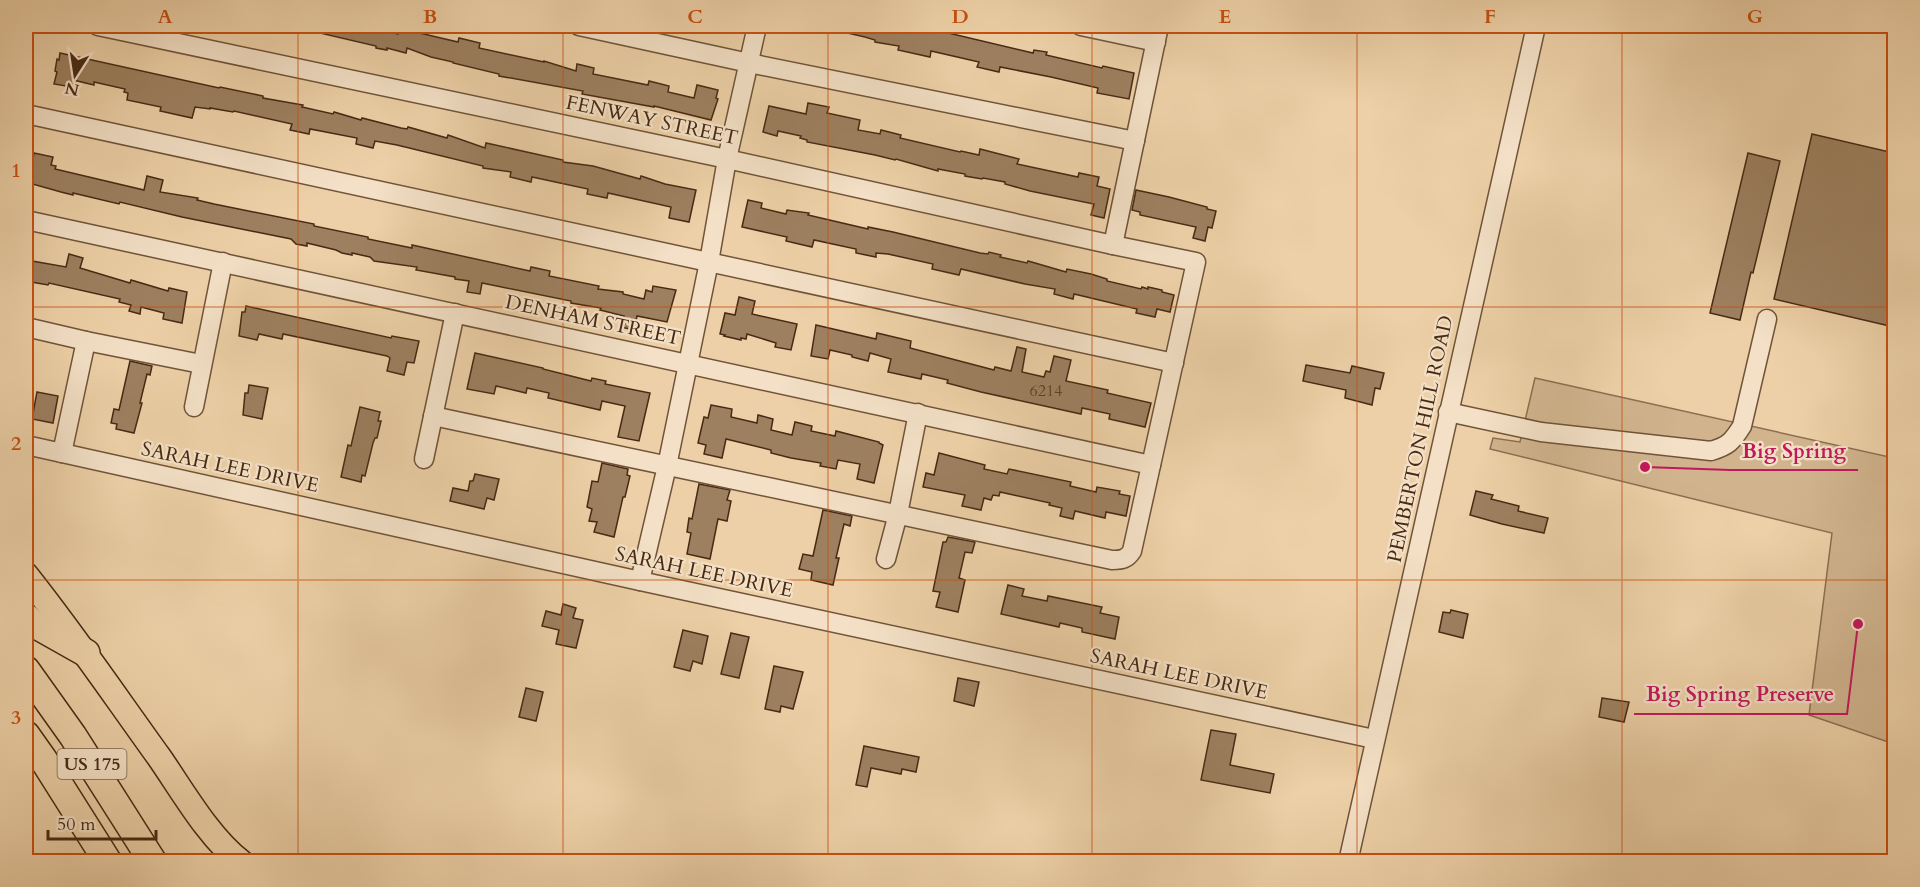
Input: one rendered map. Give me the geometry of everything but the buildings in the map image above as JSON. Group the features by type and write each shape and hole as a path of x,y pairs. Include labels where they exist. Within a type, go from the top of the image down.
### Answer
{"highway":[{"path":"26,617 86,653"},
{"name":"US 175","path":"26,670 73,736 153,861"},
{"name":"US 175","path":"26,735 44,759 108,861"}],"main road":[{"path":"26,575 86,653 205,823 235,857 242,861"}],"street":[{"name":"FENWAY STREET","path":"98,26 727,159 1196,262 1174,363"},
{"path":"579,26 749,63 1136,141"},
{"path":"640,581 667,466 709,262 727,159 757,26"},
{"path":"1081,26 1158,34 1113,245"},
{"name":"PEMBERTON HILL ROAD","path":"1348,861 1536,26"},
{"path":"26,114 1174,363 1132,551 1122,560 1112,560 433,416"},
{"name":"DENHAM STREET","path":"26,220 1151,465"},
{"path":"194,407 223,262"},
{"path":"424,459 455,313"},
{"path":"1448,412 1541,432 1711,451 1725,447 1734,439 1742,426 1767,319"},
{"path":"26,327 201,364"},
{"path":"62,453 86,341"},
{"path":"886,559 898,514 918,413"},
{"name":"SARAH LEE DRIVE","path":"26,445 640,581 1374,739"}],"shaded area":[{"path":"1535,378 1894,458 1894,744 1809,715 1832,533 1490,449 1493,438 1520,442"}],"place":[{"name":"Big Spring","path":"1645,467"},
{"name":"Big Spring Preserve","path":"1858,624"}]}
